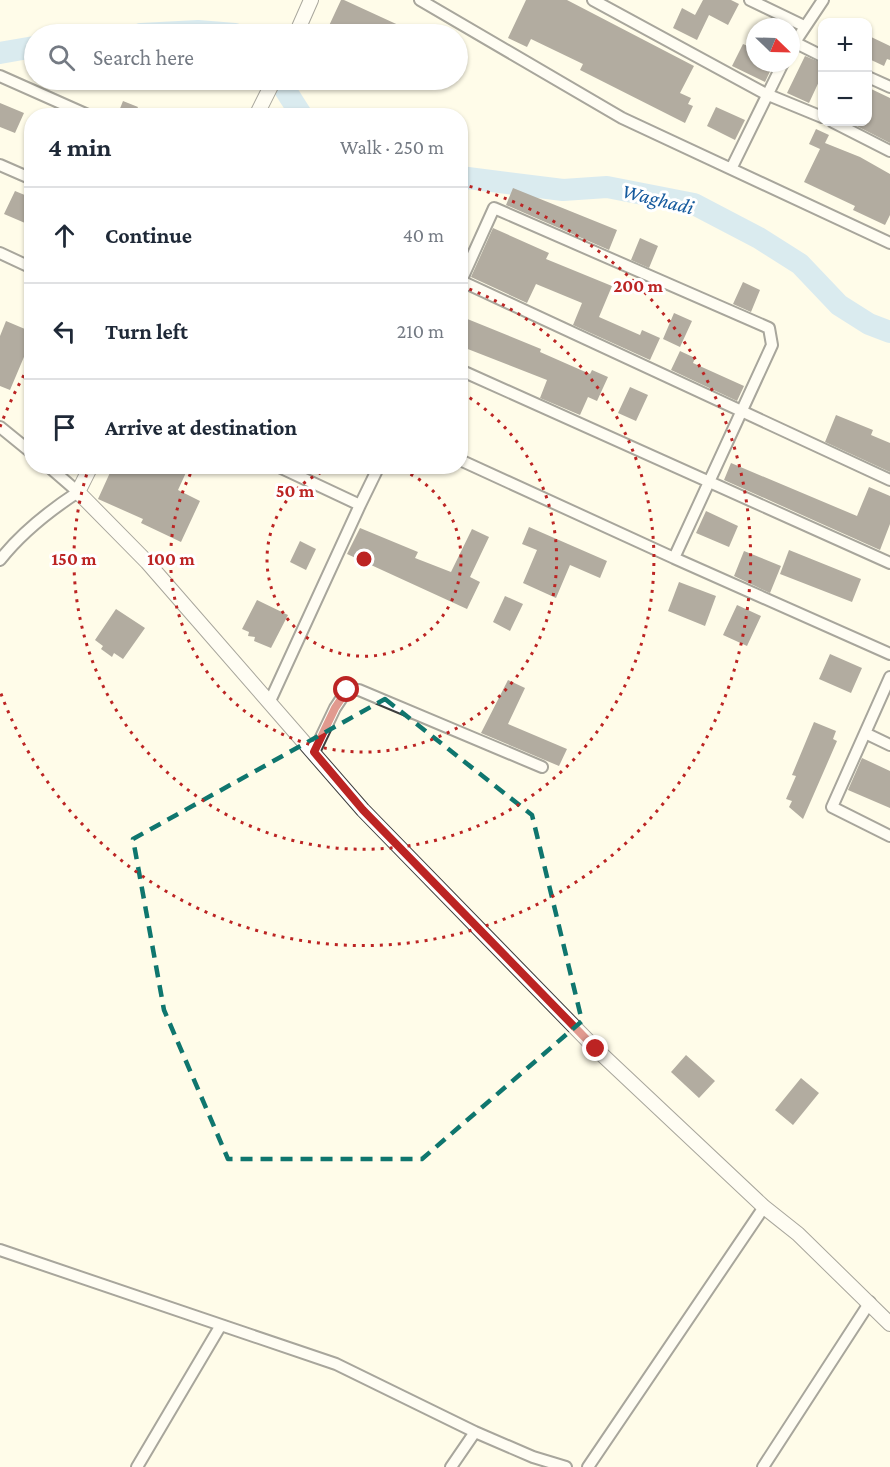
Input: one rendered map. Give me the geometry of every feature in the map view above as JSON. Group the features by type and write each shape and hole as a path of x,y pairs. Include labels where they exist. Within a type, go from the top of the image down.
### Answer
{"street":[{"path":"300,24 311,0"},
{"path":"420,0 461,24"},
{"path":"750,0 804,26"},
{"path":"800,33 823,0"},
{"path":"597,1 766,94 818,115"},
{"path":"468,28 622,118 732,167 890,243"},
{"path":"800,48 818,54"},
{"path":"732,167 778,72"},
{"path":"0,76 24,87"},
{"path":"872,79 890,87"},
{"path":"32,90 72,108"},
{"path":"260,108 269,90"},
{"path":"841,126 890,151"},
{"path":"0,165 24,176"},
{"path":"468,266 494,208 769,328 772,345 674,558"},
{"path":"0,254 24,264"},
{"path":"468,284 890,480"},
{"path":"468,374 890,563"},
{"path":"0,427 24,446"},
{"path":"468,464 890,654"},
{"path":"57,474 147,562 270,700 363,810 596,1049 764,1207 798,1234 890,1324"},
{"path":"0,560 12,544 51,509 78,492 87,474"},
{"path":"295,474 360,505"},
{"path":"270,700 375,474"},
{"path":"890,677 832,807 890,836"},
{"path":"314,752 335,708 347,690 359,690 542,767"},
{"path":"865,733 890,745"},
{"path":"588,1467 764,1207"},
{"path":"0,1250 336,1364 475,1432 533,1457 566,1467"},
{"path":"763,1467 870,1302"},
{"path":"137,1467 221,1325"},
{"path":"451,1467 475,1432"}],"highlighted area":[{"path":"385,699 532,815 582,1021 422,1159 228,1159 164,1010 133,839"}],"building":[{"path":"341,0 344,0 396,24 330,24"},
{"path":"526,0 567,0 694,66 680,93 691,98 688,104 693,106 685,123 580,70 583,64 531,39 527,47 508,38"},
{"path":"703,0 731,0 739,4 728,25 709,15 697,40 673,28 682,8 695,15"},
{"path":"872,37 890,46 890,60 887,59 884,66 872,60"},
{"path":"743,44 746,45 746,72 770,72 765,82 732,66"},
{"path":"805,56 818,61 818,84 809,103 787,93 797,72 800,72"},
{"path":"872,89 890,98 890,143 857,126 872,126"},
{"path":"123,101 138,107 138,108 120,108"},
{"path":"0,103 24,113 15,133 0,127"},
{"path":"716,107 745,120 735,140 707,126"},
{"path":"816,129 829,135 825,143 860,157 890,174 890,215 885,225 853,210 855,206 804,182 820,149 809,144"},
{"path":"513,188 617,230 609,250 506,205"},
{"path":"15,191 24,195 24,223 4,214"},
{"path":"493,228 549,253 546,259 612,286 599,317 640,335 642,330 660,338 650,360 573,325 582,303 536,284 527,303 471,277"},
{"path":"640,238 658,246 649,268 631,260"},
{"path":"743,282 760,290 751,312 733,304"},
{"path":"674,313 692,321 680,347 663,339"},
{"path":"468,319 541,349 540,352 590,374 592,370 608,377 597,401 588,397 580,415 540,398 547,380 468,349"},
{"path":"6,321 24,329 24,357 10,390 0,386 0,336"},
{"path":"680,351 695,358 693,363 744,386 737,401 671,370"},
{"path":"630,387 648,395 636,421 618,413"},
{"path":"836,415 873,430 871,435 890,443 890,472 825,442"},
{"path":"731,463 857,516 869,487 890,496 890,524 880,550 724,480"},
{"path":"109,474 185,474 178,490 200,501 181,542 141,523 143,519 98,499"},
{"path":"706,511 738,526 729,547 696,533"},
{"path":"529,527 607,561 600,578 570,565 556,598 523,583 537,550 522,544"},
{"path":"360,528 418,552 415,558 451,572 472,529 489,537 470,577 480,582 467,609 347,554"},
{"path":"300,541 316,549 306,570 290,562"},
{"path":"789,550 861,579 852,602 780,574"},
{"path":"744,551 781,566 770,593 734,576"},
{"path":"679,582 716,596 705,626 668,611"},
{"path":"505,596 523,604 510,631 493,622"},
{"path":"257,600 288,615 271,648 254,641 255,637 248,636 249,632 242,629"},
{"path":"737,605 761,616 747,646 723,635"},
{"path":"116,609 145,628 123,659 114,653 112,657 101,649 103,646 95,640"},
{"path":"830,654 862,668 851,693 819,679"},
{"path":"508,680 525,688 508,724 567,749 559,766 481,733"},
{"path":"814,722 836,731 833,739 837,741 803,819 789,807 792,801 786,799 796,776 792,775"},
{"path":"862,758 890,771 890,808 848,790"},
{"path":"686,1055 715,1081 699,1098 671,1072"},
{"path":"801,1078 819,1093 793,1125 775,1110"}],"waterway":[{"name":"Waghadi","path":"0,53 24,49"},
{"name":"Waghadi","path":"285,90 297,108"},
{"name":"Waghadi","path":"468,178 563,190 607,187 694,204 759,238 800,264 839,305 869,324 890,332"}],"route":[{"path":"347,690 335,708 314,752 363,810 596,1049"}]}
